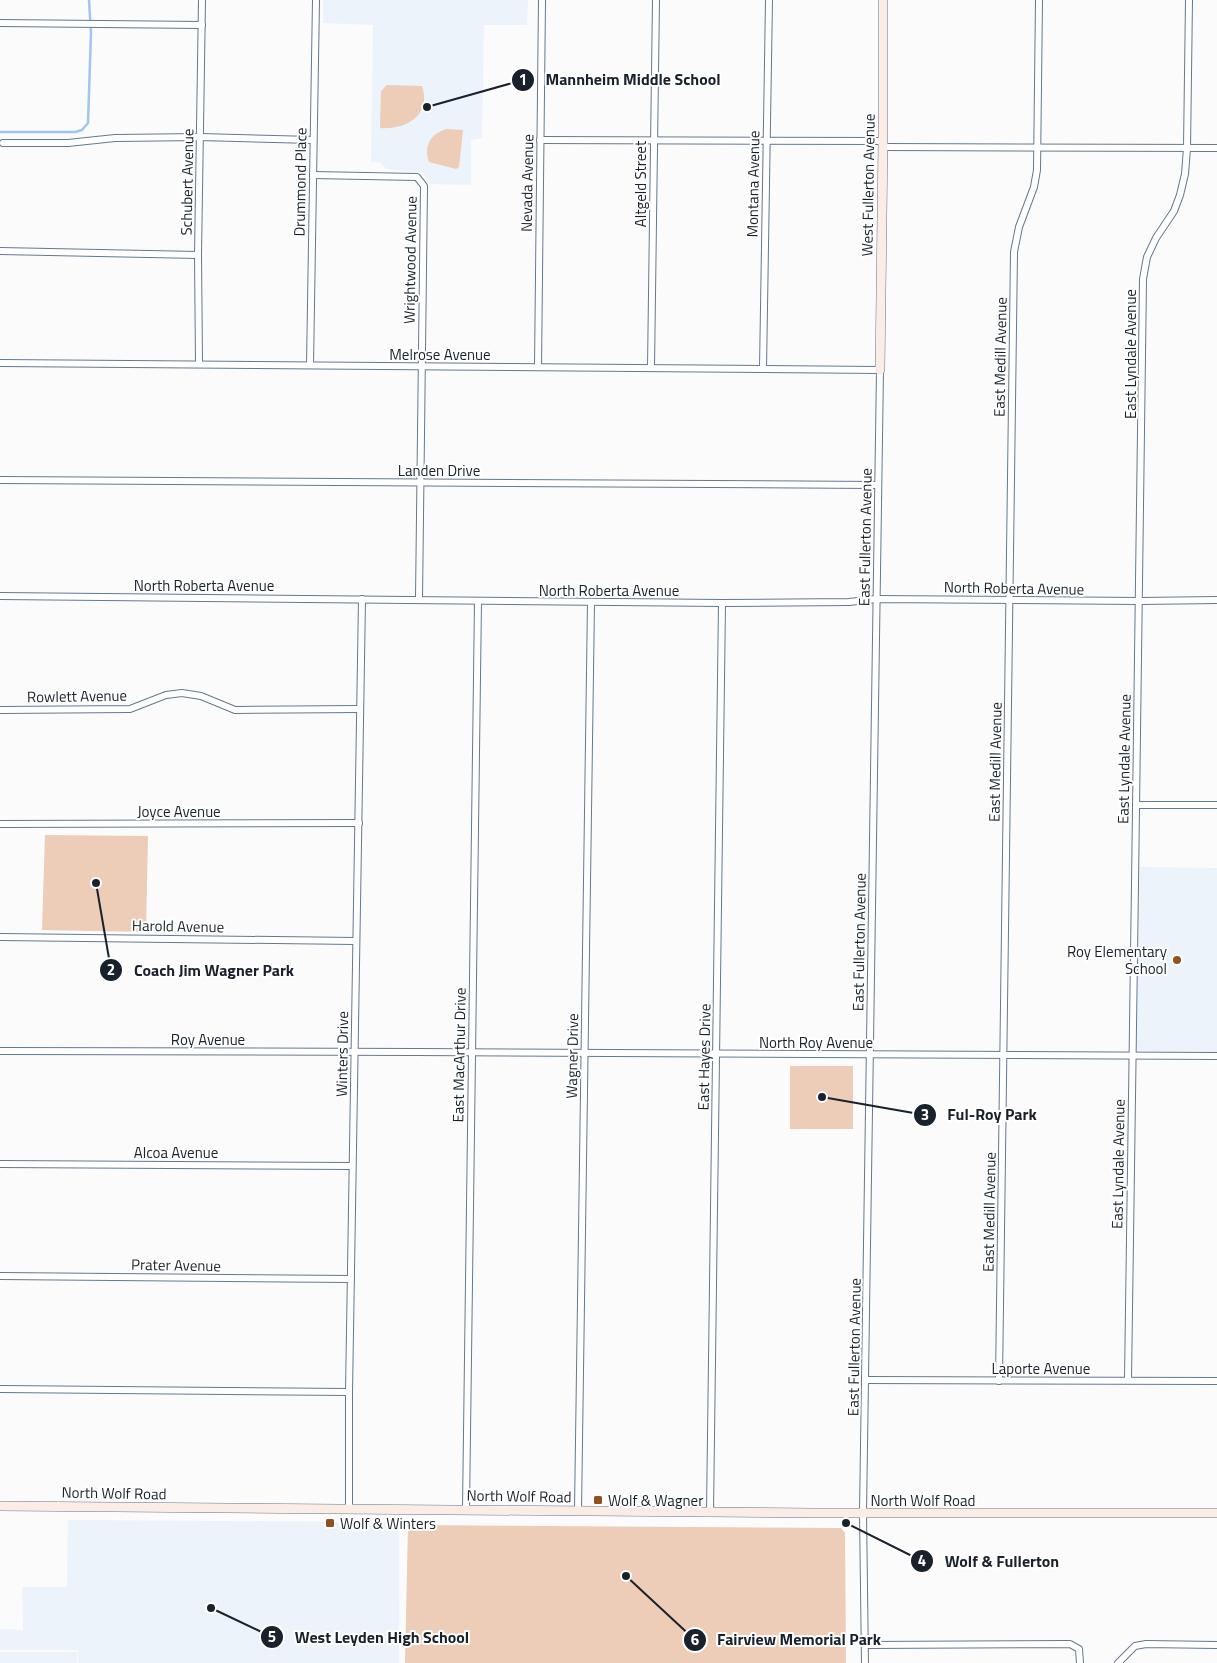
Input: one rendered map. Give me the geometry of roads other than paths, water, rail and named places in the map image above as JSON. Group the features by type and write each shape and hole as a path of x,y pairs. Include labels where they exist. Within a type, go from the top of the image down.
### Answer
{"main road":[{"name":"West Fullerton Avenue","path":"880,370 883,0"},
{"name":"North Wolf Road","path":"0,1506 863,1514 1217,1513"}],"street":[{"name":"Schubert Avenue","path":"199,364 198,255 202,0"},
{"name":"Drummond Place","path":"310,365 316,0"},
{"name":"Nevada Avenue","path":"538,367 542,0"},
{"name":"Altgeld Street","path":"651,368 656,0"},
{"name":"Montana Avenue","path":"763,369 769,0"},
{"name":"East Medill Avenue","path":"999,1381 1014,252 1019,227 1034,186 1037,170 1039,0"},
{"name":"East Lyndale Avenue","path":"1128,1380 1143,279 1147,257 1156,238 1174,211 1185,174 1189,0"},
{"path":"0,24 202,25"},
{"path":"2,143 76,142 115,138 200,137 313,140"},
{"path":"540,140 766,141 1038,148 1217,148"},
{"name":"Wrightwood Avenue","path":"313,175 417,177 424,186 419,599"},
{"path":"0,251 198,255"},
{"name":"Melrose Avenue","path":"0,363 880,370"},
{"name":"East Fullerton Avenue","path":"863,1514 880,370"},
{"name":"Landen Drive","path":"0,480 878,485"},
{"name":"North Roberta Avenue","path":"0,596 722,603 849,602 876,599 1217,600"},
{"name":"Winters Drive","path":"349,1510 352,1166 362,599"},
{"name":"East MacArthur Drive","path":"466,1509 478,601"},
{"name":"Wagner Drive","path":"578,1510 591,602"},
{"name":"East Hayes Drive","path":"710,1512 722,603"},
{"name":"Rowlett Avenue","path":"0,710 130,709 166,695 182,693 201,696 235,710 360,709"},
{"path":"1136,805 1217,805"},
{"name":"Joyce Avenue","path":"0,824 358,823"},
{"name":"Harold Avenue","path":"0,937 356,941"},
{"name":"Roy Avenue","path":"0,1051 416,1052"},
{"name":"North Roy Avenue","path":"416,1052 1217,1056"},
{"name":"Alcoa Avenue","path":"0,1164 352,1166"},
{"name":"Prater Avenue","path":"0,1276 351,1279"},
{"name":"Laporte Avenue","path":"866,1380 1217,1381"},
{"path":"0,1389 349,1392"},
{"path":"863,1514 865,1663"},
{"path":"865,1645 1070,1644 1079,1649 1080,1663"},
{"path":"1118,1663 1135,1646 1146,1644 1217,1645"}],"waterway":[{"path":"0,132 75,132 82,130 88,123 91,33 89,0"}],"place":[{"name":"Mannheim Middle School","path":"427,107"},
{"name":"Coach Jim Wagner Park","path":"96,883"},
{"name":"Roy Elementary School","path":"1177,960"},
{"name":"Ful-Roy Park","path":"822,1097"},
{"name":"Wolf & Wagner","path":"598,1500"},
{"name":"Wolf & Winters","path":"330,1523"},
{"name":"Wolf & Fullerton","path":"846,1523"},
{"name":"Fairview Memorial Park","path":"626,1576"},
{"name":"West Leyden High School","path":"211,1608"}]}
